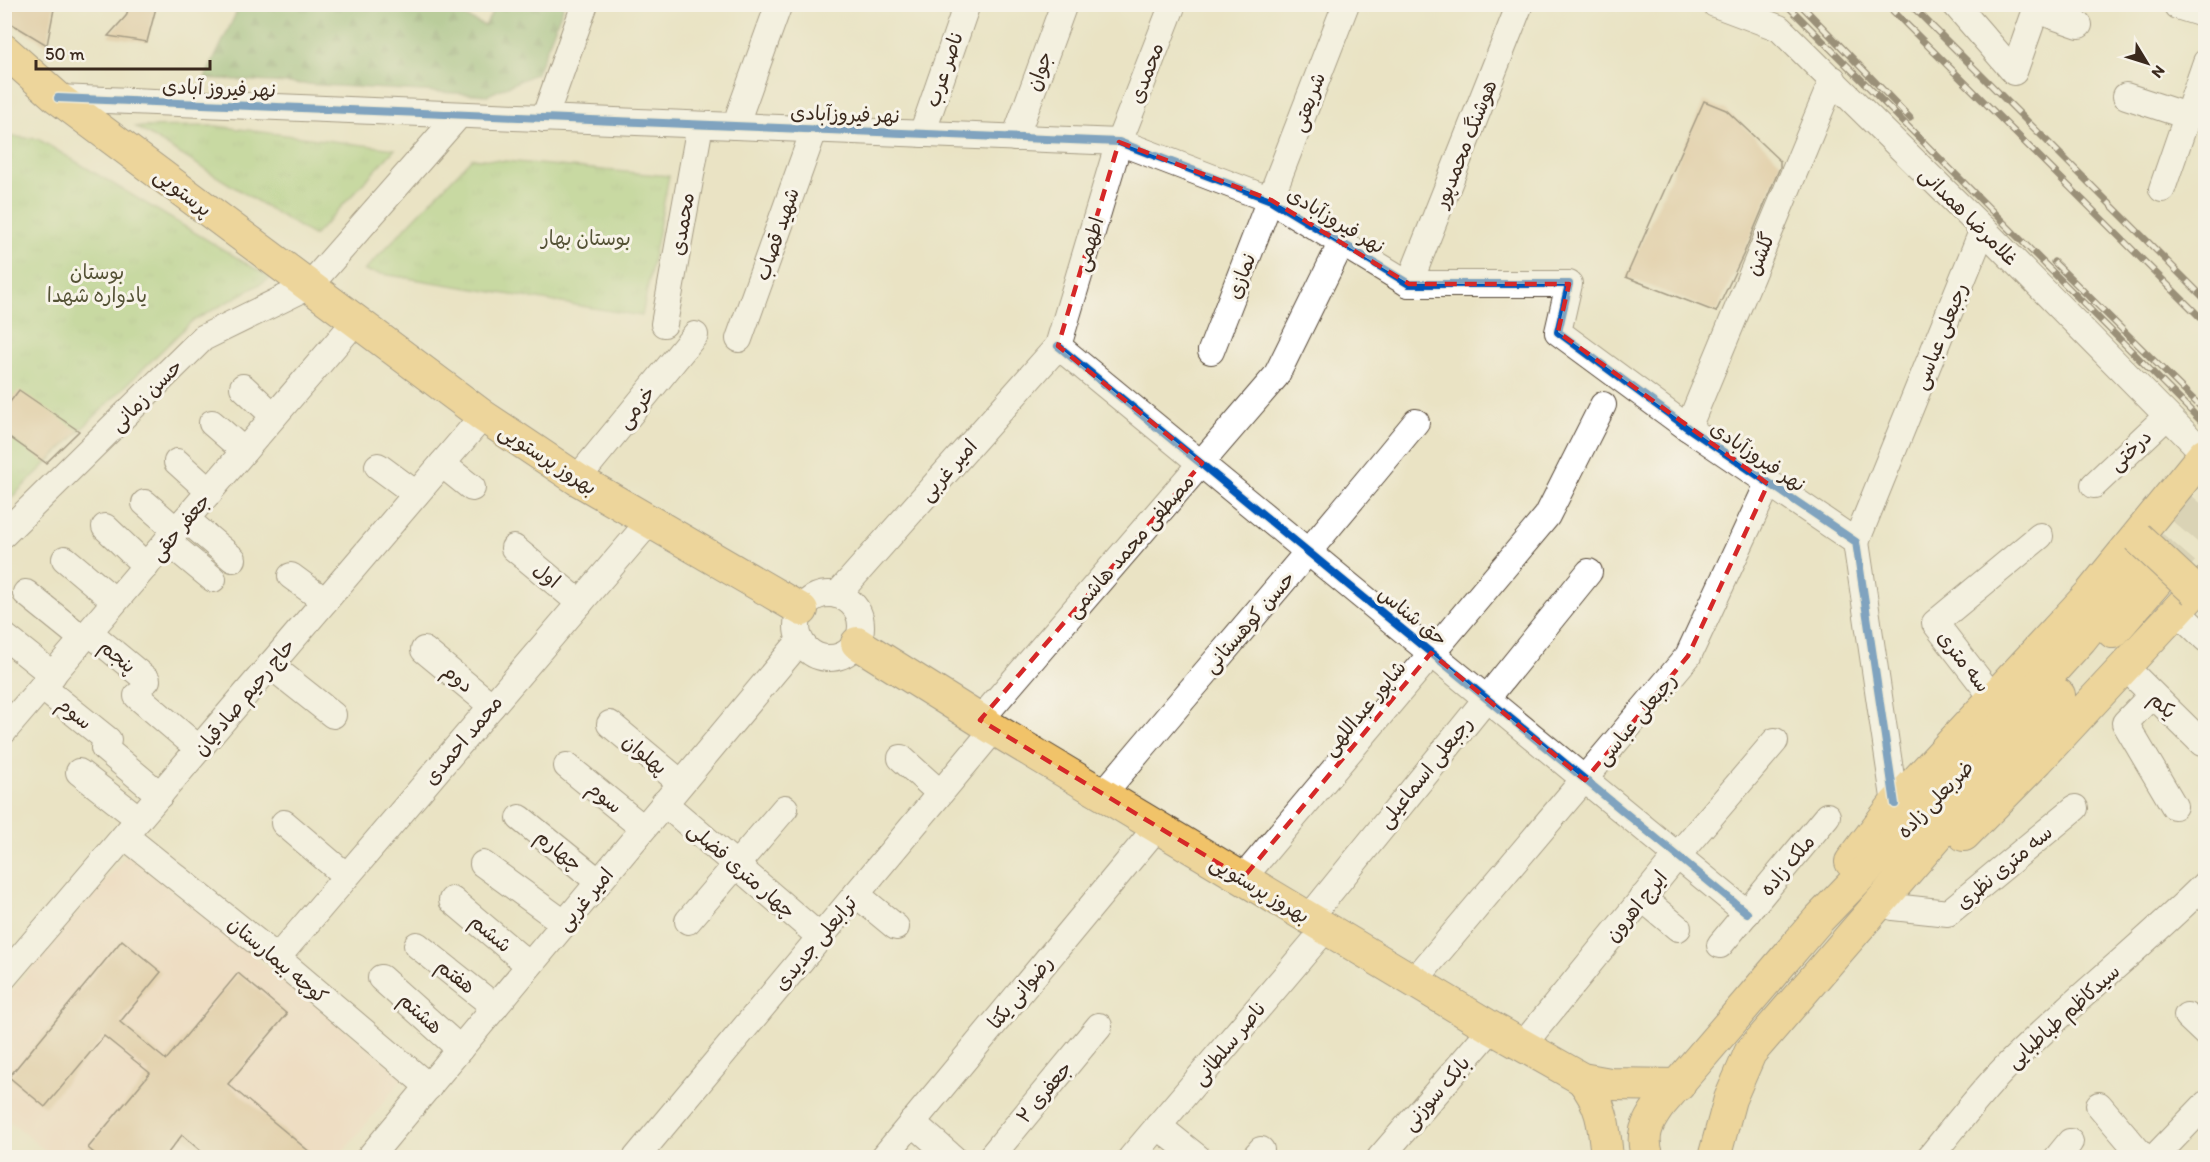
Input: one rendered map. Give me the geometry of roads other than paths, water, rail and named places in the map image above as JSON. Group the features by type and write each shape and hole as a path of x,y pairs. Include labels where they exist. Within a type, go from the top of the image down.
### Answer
{"main road":[{"path":"4,50 58,98"},
{"name":"پرستویی","path":"58,98 309,286"},
{"name":"بهروز پرستویی","path":"309,286 483,416 577,478 802,610"},
{"path":"1818,920 1850,863 1894,804 2090,594 2148,558 2205,454"},
{"path":"1827,963 1893,906 2038,760 2193,595 2148,558"},
{"name":"ضربعلی زاده","path":"1648,1158 1643,1134 1648,1121 1721,1033 1818,920 1966,766 2058,665 2148,558"},
{"name":"ضربعلی زاده","path":"1714,1158 1727,1107 1750,1053 1827,963 2148,558"},
{"name":"بهروز پرستویی","path":"857,643 1157,827 1522,1046 1582,1079 1610,1084 1679,1085"},
{"path":"1582,1079 1590,1089 1604,1119 1607,1158"}],"street":[{"path":"544,118 585,4"},
{"path":"735,126 779,4"},
{"name":"ناصر عرب","path":"922,134 967,4"},
{"name":"جوان","path":"1016,138 1064,4"},
{"name":"محمدی","path":"1119,142 1173,4"},
{"name":"شریعتی","path":"1270,200 1346,4"},
{"name":"هوشنگ محمدپور","path":"1409,284 1520,4"},
{"name":"غلامرضا همدانی","path":"1715,4 1779,28 2205,454"},
{"path":"1955,4 2014,72 2037,7 2079,25"},
{"path":"2177,6 2205,15"},
{"path":"2162,189 2205,62"},
{"name":"گلشن","path":"1688,428 1833,80"},
{"path":"2126,96 2187,116"},
{"name":"نهر فیروز آبادی","path":"58,98 378,112"},
{"name":"نهر فیروزآبادی","path":"378,112 1119,142 1270,200 1409,284 1569,284 1558,332 1688,428 1856,542"},
{"path":"309,286 459,115"},
{"name":"محمدی","path":"664,324 700,125"},
{"name":"شهید قصاب","path":"739,339 814,130"},
{"name":"اطهمی","path":"1059,346 1119,142"},
{"name":"نمازی","path":"1211,351 1270,200"},
{"name":"رجبعلی عباسی","path":"1856,542 1983,230"},
{"name":"مصطفی محمد هاشمی","path":"987,724 1276,376 1342,242"},
{"name":"حسن زمانی","path":"4,534 203,339 309,286"},
{"name":"جعفر حقی","path":"10,715 47,681 355,322"},
{"name":"خرمی","path":"577,478 695,334"},
{"name":"حق شناس","path":"1059,346 1746,913"},
{"name":"امیر غربی","path":"837,595 1059,346"},
{"path":"243,387 274,416"},
{"name":"شاپور عبداللهی","path":"1243,878 1547,516 1603,405"},
{"name":"حاج رحیم صادقیان","path":"5,974 483,416"},
{"name":"درختی","path":"2094,485 2167,416"},
{"name":"حسن کوهستانی","path":"1103,794 1309,552 1416,422"},
{"path":"212,423 244,451"},
{"path":"177,462 210,492"},
{"path":"442,464 472,488"},
{"path":"378,466 416,494"},
{"name":"رجبعلی عباسی","path":"1414,981 1688,656 1768,484"},
{"path":"146,503 177,530 213,579"},
{"name":"محمد احمدی","path":"277,958 649,522"},
{"path":"105,526 146,566"},
{"path":"177,530 233,559"},
{"name":"سه متری","path":"1993,698 1935,624 2040,536"},
{"path":"1856,542 1894,804"},
{"name":"اول","path":"514,548 580,603"},
{"path":"65,559 116,601"},
{"name":"رجبعلی اسماعیلی","path":"1317,923 1485,698 1589,572"},
{"path":"291,576 325,601"},
{"name":"پنجم","path":"26,593 86,636 142,688 199,749"},
{"path":"824,595 837,595 850,602 859,614 861,629 857,643 844,655 828,659 812,654 800,641 797,625 802,610 811,600 824,595"},
{"path":"2193,595 2205,639"},
{"name":"سوم","path":"4,636 106,744 160,795"},
{"name":"امیر غربی","path":"369,1158 800,641"},
{"name":"دوم","path":"424,650 492,706"},
{"path":"270,665 333,715"},
{"name":"یکم","path":"2124,666 2202,742"},
{"path":"2152,695 2125,723 2175,806"},
{"name":"پهلوان","path":"610,724 681,783"},
{"name":"ترابعلی جدیدی","path":"636,1158 940,793 987,724"},
{"name":"ایرج اهرون","path":"1522,1046 1642,898 1775,741"},
{"path":"901,758 940,793"},
{"name":"سوم","path":"567,766 643,828"},
{"path":"79,772 132,828"},
{"name":"چهار متری فضلی","path":"664,803 820,937"},
{"path":"688,921 785,808"},
{"name":"سه متری نظری","path":"1893,906 1948,914 2075,808"},
{"name":"ملک زاده","path":"1720,945 1827,816"},
{"name":"چهارم","path":"520,818 599,882"},
{"path":"284,823 346,876"},
{"name":"رضوانی یکتا","path":"883,1158 1157,827"},
{"name":"کوچه بیمارستان","path":"132,828 277,958 429,1087"},
{"path":"483,864 564,923"},
{"name":"سیدکاظم طباطبایی","path":"1929,1158 2002,1071 2076,1000 2163,926 2205,883"},
{"path":"856,894 896,927"},
{"path":"1642,898 1678,927"},
{"name":"ششم","path":"452,900 529,965"},
{"name":"ناصر سلطانی","path":"1131,1158 1317,923"},
{"name":"هفتم","path":"417,945 495,1007"},
{"name":"هشتم","path":"381,978 460,1049"},
{"path":"2187,1016 2205,1034"},
{"name":"جعفری ۲","path":"990,1158 1099,1026"},
{"name":"بابک سوزنی","path":"1380,1158 1492,1028"},
{"path":"2099,1105 2144,1158"},
{"path":"2154,1158 2201,1118"},
{"path":"912,1122 953,1158"},
{"path":"1158,1126 1198,1158"}],"tunnel":[{"path":"2144,560 2206,488"},
{"path":"2162,575 2206,524"}],"railway":[{"path":"1786,4 2206,426"},
{"path":"1800,4 1910,118"},
{"path":"1886,4 2206,323"},
{"path":"1910,4 2206,300"},
{"path":"2054,262 2206,412"}],"park label":[{"name":"بوستان بهار","path":"586,238"},
{"name":"بوستان یادواره شهدا","path":"97,284"}]}
